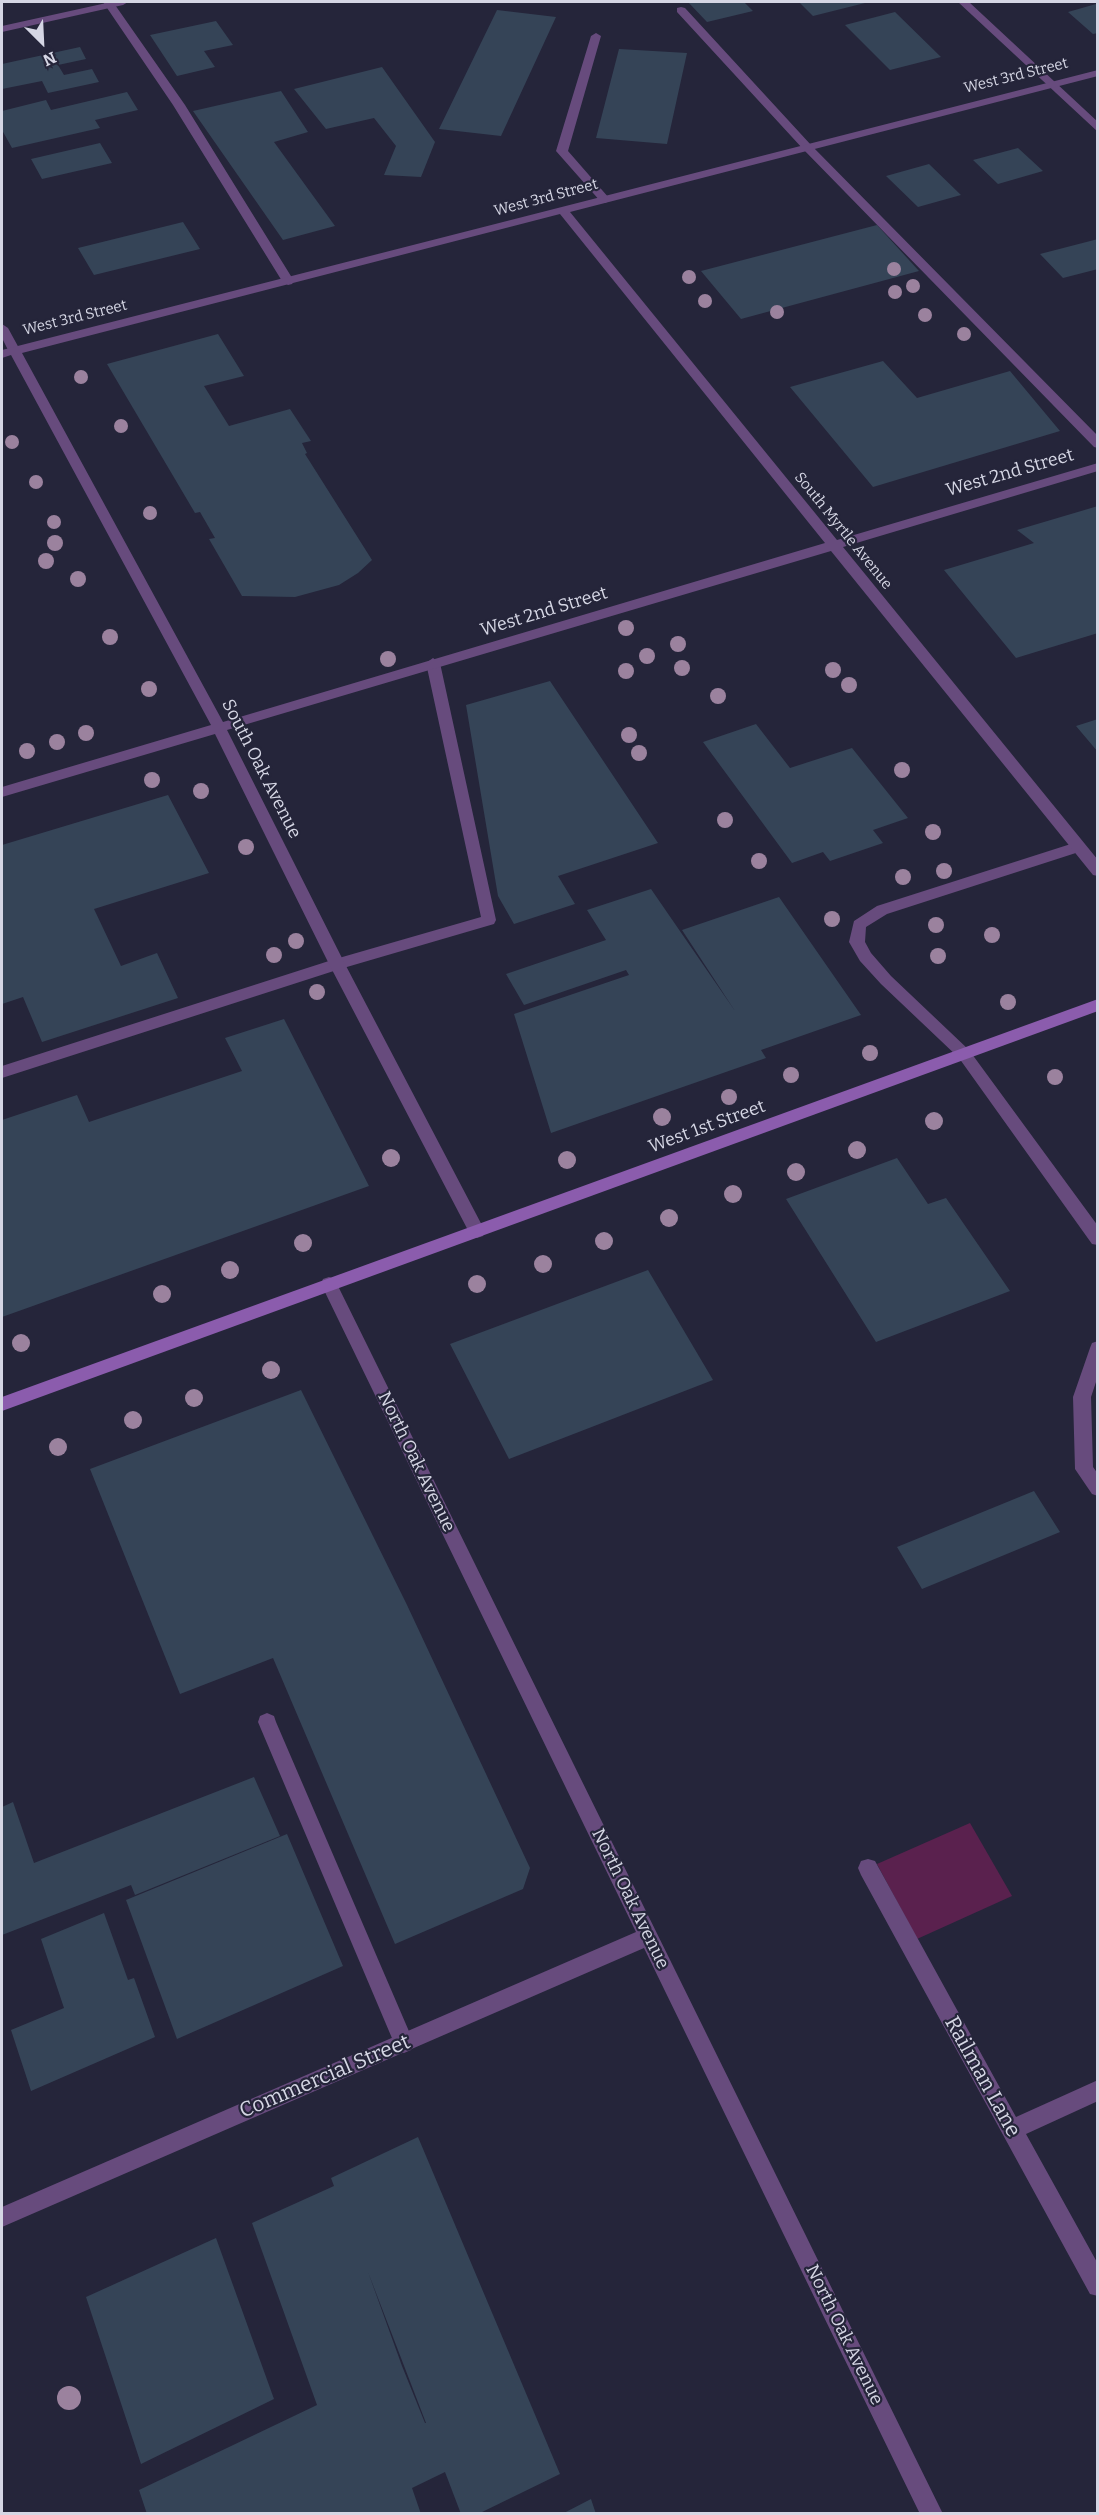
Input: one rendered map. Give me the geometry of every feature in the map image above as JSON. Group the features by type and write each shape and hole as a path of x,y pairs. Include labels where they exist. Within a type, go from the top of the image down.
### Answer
{"main road":[{"name":"West 1st Street","path":"2,1404 1098,1005"}],"street":[{"path":"2,29 109,3 123,2"},
{"path":"963,2 1098,129"},
{"path":"109,3 179,105 288,281"},
{"path":"681,10 807,147 1098,444"},
{"path":"596,36 562,151 605,200"},
{"name":"West 3rd Street","path":"8,352 1098,73"},
{"name":"South Myrtle Avenue","path":"563,211 1098,871"},
{"name":"South Oak Avenue","path":"2,328 8,352 219,727 337,964 477,1232"},
{"name":"West 2nd Street","path":"2,792 832,544 1098,467"},
{"path":"2,1072 337,964 489,920 433,663"},
{"path":"1077,847 882,910 868,917 860,925 857,942 865,957 886,980 964,1053 1098,1239"},
{"name":"North Oak Avenue","path":"329,1284 932,2514"},
{"path":"1098,1348 1082,1397 1084,1469 1098,1489"},
{"path":"267,1722 404,2043"},
{"name":"Railman Lane","path":"868,1868 1098,2286"},
{"name":"Commercial Street","path":"2,2217 649,1936"},
{"path":"1012,2130 1098,2090"}],"shaded area":[{"path":"970,1823 1012,1896 917,1939 877,1864"}],"building":[{"path":"688,2 744,2 753,11 707,22"},
{"path":"799,2 864,2 865,3 813,16"},
{"path":"1096,4 1098,33 1093,34 1068,12"},
{"path":"497,10 556,17 501,136 439,129"},
{"path":"895,12 941,57 890,70 845,25"},
{"path":"216,21 233,45 204,51 215,67 177,76 150,35"},
{"path":"80,47 86,59 58,65 64,75 92,69 99,82 48,93 42,81 2,89 2,64"},
{"path":"619,49 687,53 667,144 596,138"},
{"path":"382,67 435,142 421,177 384,175 396,146 374,118 326,129 294,89"},
{"path":"281,91 308,132 274,142 335,226 283,240 193,111"},
{"path":"127,92 138,110 95,120 100,128 12,148 2,130 2,111 46,100 51,110"},
{"path":"100,143 112,163 42,179 31,159"},
{"path":"1018,148 1043,171 998,184 973,160"},
{"path":"929,164 961,195 918,207 886,176"},
{"path":"183,222 200,249 94,275 78,248"},
{"path":"877,225 919,271 741,319 701,271"},
{"path":"1098,239 1098,269 1063,278 1040,254"},
{"path":"218,334 244,376 204,386 229,426 290,409 311,441 302,443 307,453 305,454 372,560 358,573 339,585 295,597 242,596 209,539 215,538 200,512 195,513 107,364"},
{"path":"883,361 917,398 1010,371 1060,431 873,487 790,387"},
{"path":"1098,506 1098,633 1016,658 944,570 1034,543 1017,530"},
{"path":"550,681 658,843 558,876 575,904 514,924 498,896 466,705"},
{"path":"1098,719 1098,752 1076,726"},
{"path":"756,724 790,768 852,748 908,818 873,830 883,843 830,861 823,852 792,863 703,742"},
{"path":"168,795 209,873 94,909 121,966 157,953 178,998 42,1042 23,997 2,1004 2,845"},
{"path":"651,889 735,1011 682,930 779,897 861,1015 761,1050 766,1058 551,1133 514,1014 629,975 626,970 524,1005 506,974 606,940 587,910"},
{"path":"284,1019 369,1186 2,1317 2,1120 77,1095 89,1122 242,1071 225,1038"},
{"path":"897,1158 928,1204 946,1198 1010,1291 876,1342 786,1199"},
{"path":"648,1270 713,1380 509,1459 450,1344"},
{"path":"301,1390 407,1605 530,1868 523,1889 395,1944 273,1658 180,1694 90,1469"},
{"path":"1034,1491 1060,1532 922,1589 897,1547"},
{"path":"254,1777 280,1836 135,1895 131,1885 2,1935 2,1807 13,1802 34,1863"},
{"path":"287,1834 343,1966 177,2039 126,1900"},
{"path":"104,1913 128,1980 134,1978 155,2037 31,2091 11,2030 64,2008 41,1939"},
{"path":"418,2137 560,2474 478,2514 461,2514 445,2472 412,2488 421,2514 147,2514 139,2490 317,2405 252,2223 334,2186 331,2178","holes":["368,2272 426,2423 402,2366"]},
{"path":"216,2238 274,2399 141,2464 86,2297"},
{"path":"591,2499 596,2514 562,2514"}]}
